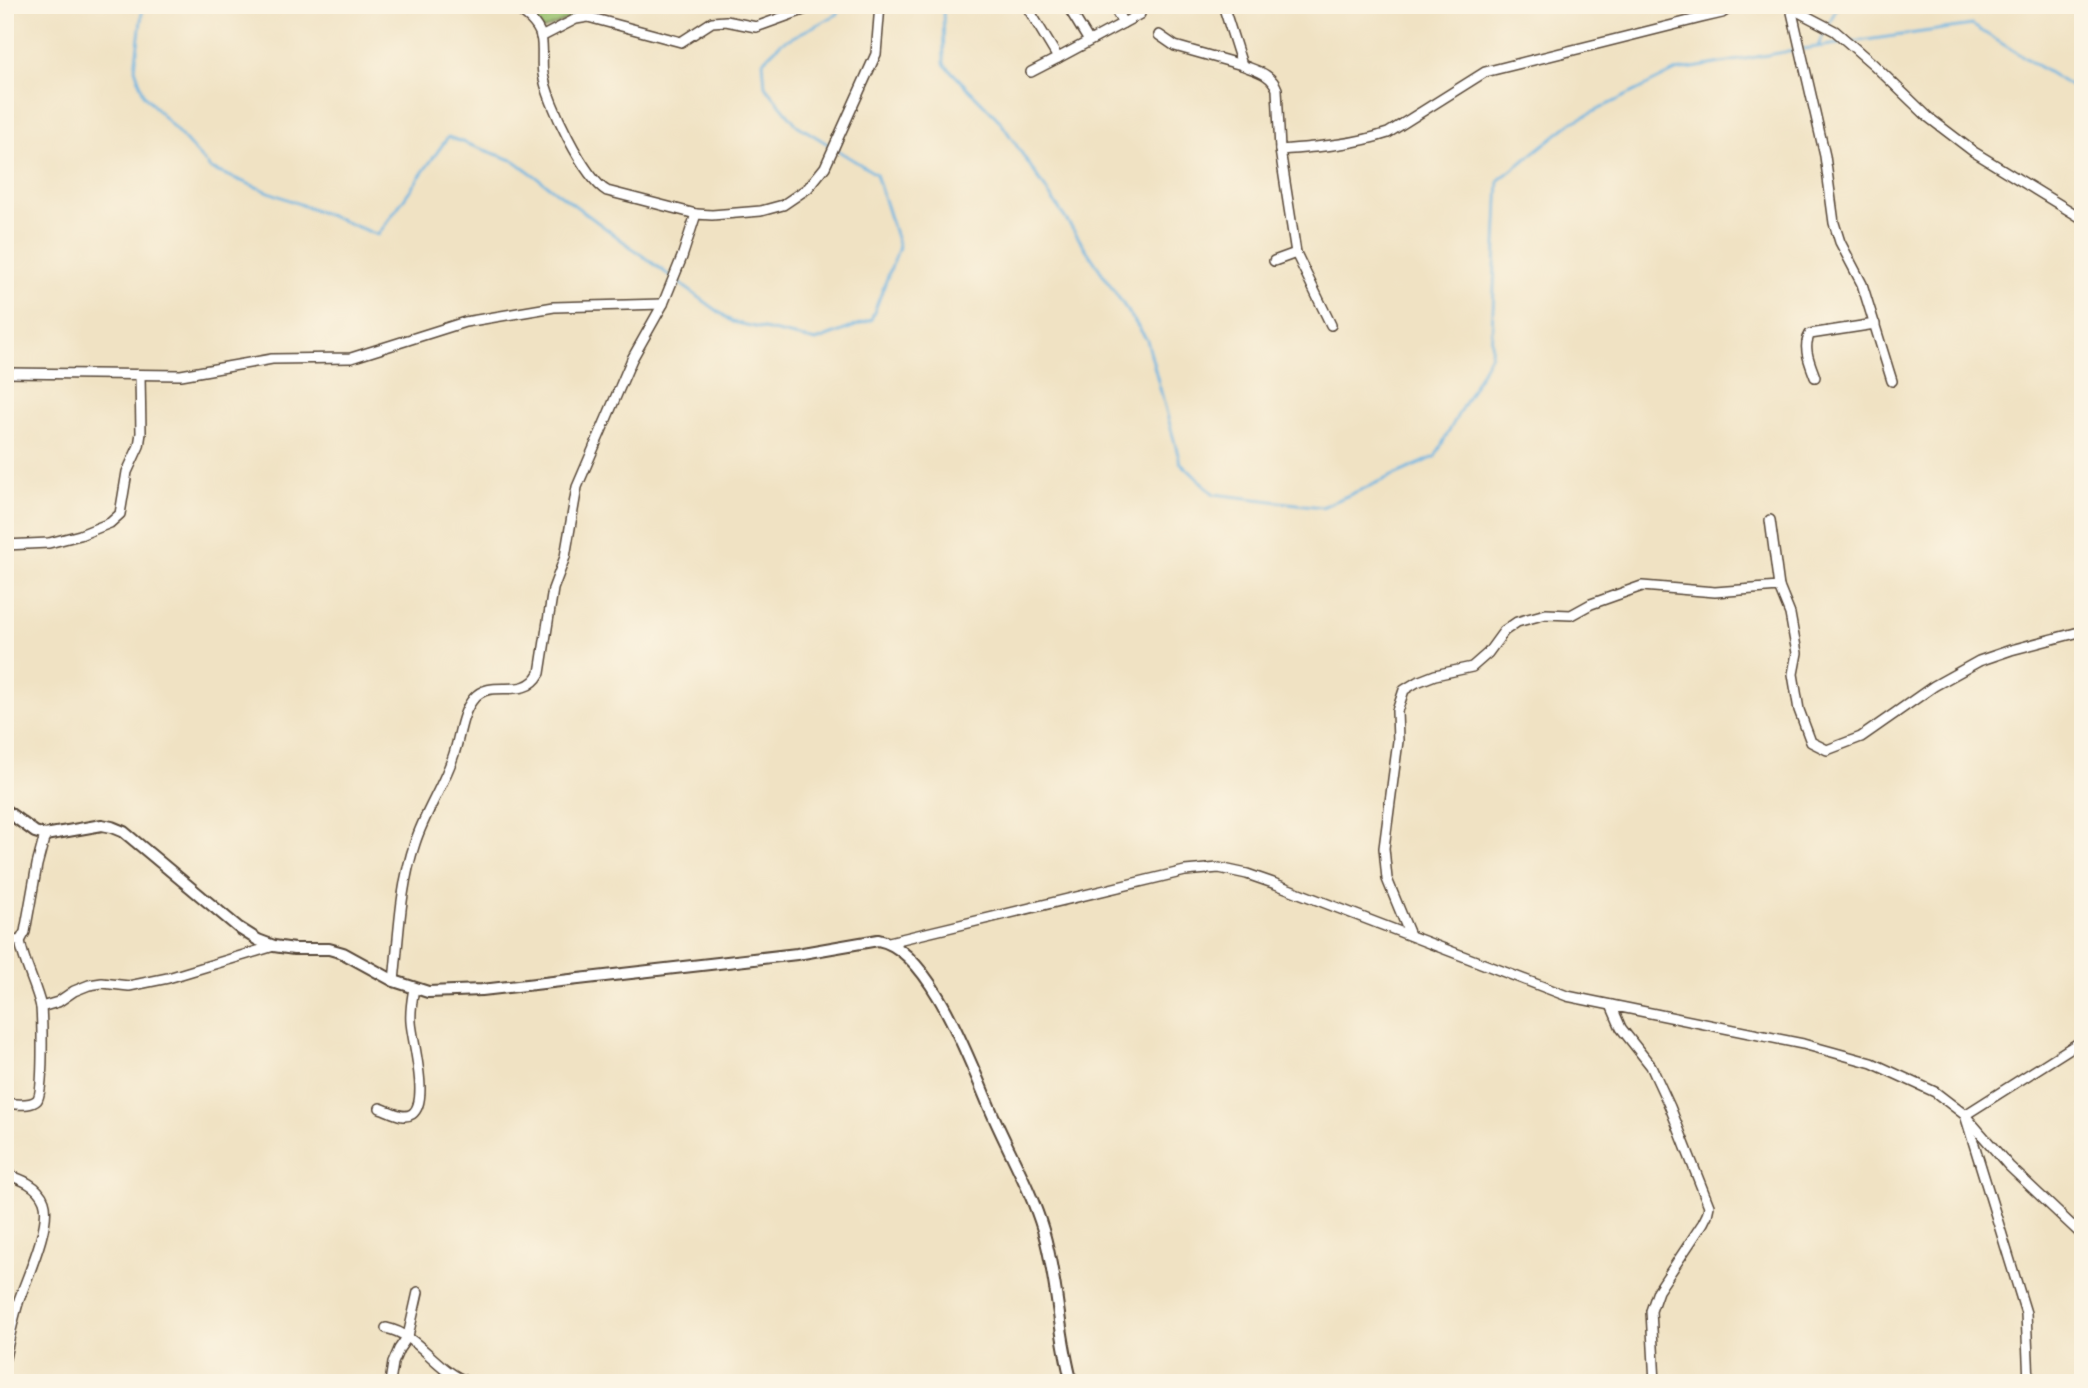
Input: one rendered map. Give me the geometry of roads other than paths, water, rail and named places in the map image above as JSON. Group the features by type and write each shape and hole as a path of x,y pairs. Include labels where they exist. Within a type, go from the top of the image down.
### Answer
{"street":[{"path":"8,5 8,27"},
{"path":"512,5 533,22 541,37 543,74 551,100 583,164 599,187 696,214 712,215 761,211 783,205 808,188 825,167 876,54 880,5"},
{"path":"541,37 576,19 588,17 681,42 712,22 726,21 756,27 817,5"},
{"path":"1026,5 1058,58"},
{"path":"1067,5 1089,41"},
{"path":"1113,5 1123,23"},
{"path":"1031,72 1140,14 1135,5"},
{"path":"1223,5 1242,65"},
{"path":"1280,150 1331,146 1379,136 1485,72 1722,13 1734,5"},
{"path":"1790,7 1826,26 1847,42 1928,117 1974,152 2083,219"},
{"path":"1790,7 1825,156 1834,223 1840,242 1862,284 1892,381"},
{"path":"1159,34 1175,46 1242,65 1268,76 1274,82 1277,89 1280,150 1296,253 1331,325"},
{"path":"394,981 404,891 414,845 424,817 454,755 467,711 476,696 489,690 530,685 540,673 553,589 565,557 577,487 632,359 663,303 696,214"},
{"path":"1274,261 1296,253"},
{"path":"5,373 181,375 272,359 352,358 465,322 554,307 663,303"},
{"path":"1815,377 1806,346 1810,334 1875,324"},
{"path":"5,545 49,543 80,535 110,523 120,514 127,472 139,446 141,433 140,374"},
{"path":"1770,520 1779,587 1790,614 1797,653 1793,674 1799,710 1811,742 1827,750 1861,737 1934,687 1979,661 2083,631"},
{"path":"1410,936 1387,879 1384,848 1398,741 1397,711 1404,691 1416,682 1435,675 1472,667 1488,653 1504,631 1517,622 1546,614 1571,615 1591,604 1642,586 1715,592 1779,587"},
{"path":"5,810 35,832 45,835 102,825 124,832 239,928 258,940 274,946 329,949 343,953 394,981 428,992 482,990 797,954 878,940 890,942 1185,871 1219,868 1273,883 1567,996 1803,1044 1872,1063 1935,1092 1965,1115 2009,1166 2083,1236"},
{"path":"5,1104 29,1104 40,1095 41,1007 20,941 25,932 45,835"},
{"path":"5,940 20,941"},
{"path":"890,942 915,964 940,1001 965,1048 1028,1189 1050,1254 1062,1338 1072,1383"},
{"path":"41,1007 58,1002 89,985 102,983 129,986 169,978 274,946"},
{"path":"380,1108 401,1116 415,1112 418,1104 419,1068 411,1025 414,989"},
{"path":"1611,1005 1621,1028 1651,1066 1671,1107 1709,1206 1703,1223 1658,1291 1651,1311 1655,1383"},
{"path":"1965,1115 2083,1040"},
{"path":"1965,1115 2026,1313 2029,1383"},
{"path":"5,1174 35,1187 46,1211 5,1358"},
{"path":"390,1383 393,1363 408,1336 418,1292"},
{"path":"386,1328 408,1336 437,1364 470,1383"}],"waterway":[{"path":"143,5 135,68 144,95 211,169 378,235 448,137 515,161 670,276"},
{"path":"831,146 797,125 765,86 763,61 781,43 838,14 840,5"},
{"path":"943,5 944,64 1000,121 1147,340 1180,462 1214,494 1322,507 1435,457 1491,354 1499,180 1571,123 1676,71 1796,50"},
{"path":"1829,24 1838,5"},
{"path":"1852,42 1972,25 2083,94"},
{"path":"1818,46 1826,30"},
{"path":"1803,49 1845,43"},
{"path":"675,280 733,322 816,341 871,320 899,247 876,174 837,150"}]}
